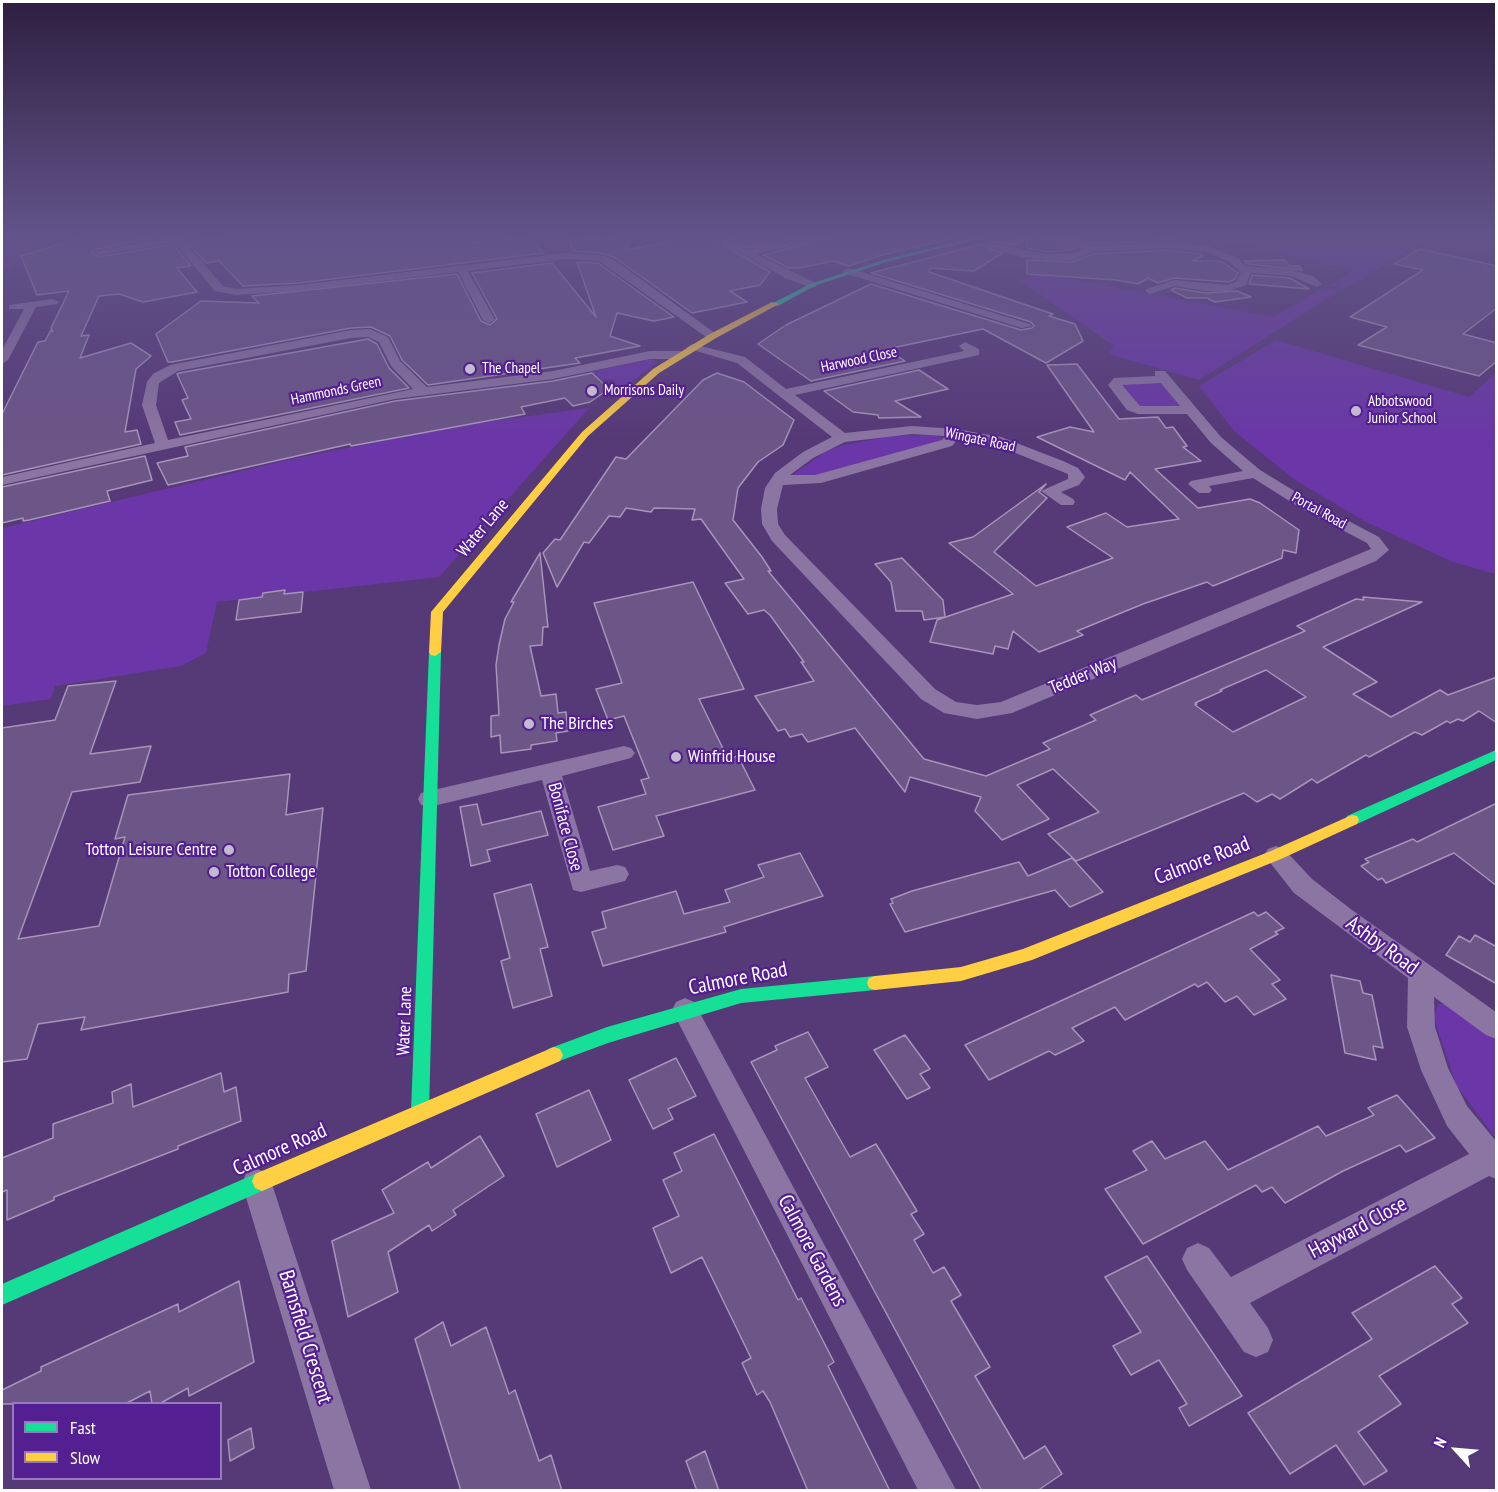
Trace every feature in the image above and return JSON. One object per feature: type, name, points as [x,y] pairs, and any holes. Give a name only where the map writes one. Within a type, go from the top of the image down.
[{"type":"street","points":[[13,307],[26,306]]},
{"type":"street","points":[[2,360],[7,341],[32,306]]},
{"type":"street","points":[[481,306],[489,320]]},
{"type":"street","points":[[671,306],[713,336]]},
{"type":"street","name":"Water Lane","points":[[420,1111],[437,612],[585,434],[626,396],[686,352],[772,306]]},
{"type":"street","points":[[971,306],[1026,327]]},
{"type":"street","points":[[164,446],[149,405],[153,382],[174,368],[351,334],[370,333],[384,340],[395,363],[423,391]]},
{"type":"street","name":"Hammonds Green","points":[[2,482],[423,391],[553,375],[650,355],[686,352],[741,360],[843,438]]},
{"type":"street","name":"Harwood Close","points":[[785,393],[975,352]]},
{"type":"street","name":"Portal Road","points":[[1190,410],[1138,410],[1132,407],[1114,385],[1119,381],[1162,377],[1216,440],[1255,474],[1308,507],[1373,540],[1381,550]]},
{"type":"street","name":"Wingate Road","points":[[777,480],[808,455],[843,438],[912,430],[956,433],[1015,446],[1073,471],[1077,477],[1074,482],[1045,488],[1067,502]]},
{"type":"street","points":[[777,480],[816,480],[947,443],[956,433]]},
{"type":"street","points":[[1196,484],[1255,474]]},
{"type":"street","name":"Tedder Way","points":[[777,480],[770,498],[770,524],[778,538],[819,578],[928,694],[951,708],[977,712],[1005,708],[1370,557],[1381,550]]},
{"type":"street","name":"Boniface Close","points":[[429,799],[624,753]]},
{"type":"street","name":"Calmore Road","points":[[2,1295],[520,1067],[685,1010],[741,996],[961,974],[1026,955],[1276,855],[1497,755]]},
{"type":"street","name":"Boniface Close","points":[[550,771],[581,883],[616,874]]},
{"type":"street","name":"Ashby Road","points":[[1276,855],[1304,886],[1421,974],[1497,1027]]},
{"type":"street","points":[[1421,974],[1421,1028],[1435,1070],[1457,1116],[1494,1162]]},
{"type":"street","name":"Calmore Gardens","points":[[685,1010],[938,1491]]},
{"type":"street","name":"Hayward Close","points":[[1226,1298],[1494,1162]]},
{"type":"street","name":"Barnsfield Crescent","points":[[257,1184],[353,1491]]},
{"type":"street","points":[[1198,1259],[1256,1340]]},
{"type":"shaded area","points":[[1056,306],[1213,306],[1273,317],[1293,306],[1316,306],[1199,380],[1108,354],[1114,346]]},
{"type":"shaded area","name":"Abbotswood Junior School","points":[[1276,340],[1469,397],[1496,373],[1496,574],[1453,562],[1366,522],[1295,480],[1234,431],[1199,386]]},
{"type":"shaded area","points":[[652,359],[658,362],[625,387],[618,386],[612,379],[602,380],[590,372]]},
{"type":"shaded area","points":[[1154,381],[1164,383],[1179,406],[1140,408],[1119,383]]},
{"type":"shaded area","points":[[589,408],[439,577],[217,602],[206,653],[181,666],[55,686],[51,699],[2,706],[2,528],[296,458],[470,424]]},
{"type":"shaded area","points":[[932,435],[941,437],[944,441],[814,477],[797,476],[795,473],[825,452],[840,446],[890,436]]},
{"type":"shaded area","points":[[1446,1003],[1496,1034],[1496,1139],[1456,1085],[1434,1018],[1438,1004]]},
{"type":"building","points":[[62,306],[95,306],[81,336],[89,335],[80,358],[131,343],[151,356],[136,369],[125,432],[137,430],[141,444],[2,475],[2,414],[38,342],[45,341],[51,330],[53,332],[51,328]]},
{"type":"building","points":[[195,306],[473,306],[481,321],[490,325],[497,319],[490,306],[587,306],[596,317],[592,306],[658,306],[674,317],[654,321],[617,313],[610,336],[640,346],[575,358],[580,363],[428,385],[402,360],[390,336],[371,327],[351,328],[172,362],[168,362],[156,334]]},
{"type":"building","points":[[682,306],[729,306],[692,313]]},
{"type":"building","points":[[826,306],[942,306],[1021,330],[1032,328],[1034,326],[1031,322],[978,306],[1028,306],[1053,314],[1049,316],[1075,324],[1083,341],[1046,363],[983,329],[887,349],[905,361],[811,381],[758,344],[786,325]]},
{"type":"building","points":[[1368,306],[1497,306],[1497,308],[1463,334],[1497,343],[1497,361],[1479,376],[1358,345],[1387,327],[1350,317]]},
{"type":"building","points":[[368,339],[377,344],[389,368],[409,388],[180,435],[175,422],[191,419],[182,400],[188,398],[177,374]]},
{"type":"building","points":[[1077,364],[1119,419],[1158,417],[1166,428],[1173,427],[1187,446],[1183,447],[1201,461],[1155,469],[1198,508],[1250,499],[1260,503],[1299,530],[1296,553],[1283,550],[1282,558],[1213,586],[1207,582],[1143,604],[1077,631],[1083,635],[1039,652],[1013,631],[1008,649],[995,646],[993,654],[930,642],[937,620],[1013,594],[949,543],[973,537],[1046,484],[1039,492],[1047,498],[994,552],[1036,586],[1113,558],[1067,527],[1106,513],[1127,527],[1179,519],[1130,472],[1125,480],[1037,437],[1070,427],[1094,432],[1047,365]]},
{"type":"building","points":[[919,370],[948,389],[895,401],[921,417],[879,418],[878,415],[853,412],[824,391]]},
{"type":"building","points":[[592,373],[609,389],[590,402],[573,406],[565,398],[521,407],[525,414],[351,446],[350,444],[168,485],[157,463],[188,456],[185,447],[395,401],[553,381]]},
{"type":"building","points":[[717,373],[744,382],[794,420],[783,445],[758,462],[738,488],[733,520],[771,571],[768,571],[924,759],[986,776],[1050,749],[1043,743],[1096,720],[1090,715],[1136,695],[1142,700],[1305,631],[1297,626],[1356,599],[1364,600],[1363,597],[1422,602],[1323,647],[1377,682],[1353,694],[1391,717],[1440,690],[1448,695],[1497,677],[1497,723],[1479,711],[1463,721],[1458,719],[1450,723],[1447,721],[1422,735],[1415,732],[1369,757],[1366,755],[1317,783],[1312,779],[1280,799],[1272,794],[1257,802],[1244,793],[1076,861],[1048,834],[1099,812],[1053,769],[1017,785],[1049,819],[1002,840],[975,811],[981,797],[910,777],[905,792],[855,728],[808,742],[802,734],[790,737],[785,729],[778,731],[755,696],[814,681],[801,662],[804,662],[770,615],[764,610],[748,614],[725,583],[744,579],[701,519],[692,520],[695,509],[654,508],[651,512],[626,508],[620,517],[609,516],[589,543],[584,542],[557,587],[543,553],[555,539],[560,540],[616,457],[626,459],[703,380]],"holes":[[[1266,670],[1306,697],[1233,732],[1195,705],[1222,691],[1220,690]]]},
{"type":"building","points":[[145,456],[152,480],[107,491],[110,501],[29,520],[23,521],[23,518],[2,523],[2,487]]},
{"type":"building","points":[[540,553],[548,627],[543,627],[542,645],[530,646],[541,696],[556,694],[558,713],[566,712],[568,731],[556,733],[557,741],[531,745],[531,749],[501,753],[500,735],[491,737],[491,716],[499,715],[496,665],[499,645],[505,619],[514,602],[511,602]]},
{"type":"building","points":[[902,558],[943,600],[945,617],[924,620],[922,611],[896,611],[891,582],[875,564]]},
{"type":"building","points":[[693,582],[744,689],[699,699],[728,759],[738,756],[755,790],[656,816],[664,836],[613,850],[598,807],[646,794],[641,780],[649,778],[624,716],[608,720],[596,689],[622,683],[594,603]]},
{"type":"building","points":[[285,590],[284,594],[303,592],[301,612],[236,620],[239,600],[262,597],[263,593]]},
{"type":"building","points":[[116,681],[90,754],[151,746],[140,782],[72,792],[18,939],[99,926],[125,837],[115,839],[128,795],[290,774],[286,815],[323,808],[306,971],[289,974],[288,992],[81,1030],[85,1017],[38,1024],[27,1059],[2,1062],[2,728],[55,720],[68,686]]},
{"type":"building","points":[[1497,803],[1497,886],[1454,853],[1386,883],[1382,878],[1378,880],[1361,866],[1369,862],[1365,859],[1413,839],[1417,842]]},
{"type":"building","points":[[477,804],[482,825],[541,811],[548,835],[487,850],[490,861],[471,866],[460,807]]},
{"type":"building","points":[[800,853],[823,896],[724,927],[726,932],[603,966],[592,932],[606,928],[602,912],[676,891],[684,914],[730,902],[725,890],[764,877],[758,865]]},
{"type":"building","points":[[1072,858],[1103,892],[1070,907],[1055,890],[905,932],[890,904],[893,903],[891,899],[912,891],[1019,862],[1028,876]]},
{"type":"building","points":[[531,884],[548,947],[540,949],[552,996],[513,1008],[501,961],[510,958],[494,894]]},
{"type":"building","points":[[1254,912],[1258,916],[1266,912],[1284,928],[1275,932],[1278,934],[1250,949],[1280,980],[1272,984],[1286,999],[1254,1015],[1237,996],[1225,1002],[1207,982],[1198,987],[1195,984],[1125,1020],[1115,1007],[1072,1028],[1084,1041],[1055,1055],[1049,1051],[989,1080],[965,1045]]},
{"type":"building","points":[[1475,935],[1497,947],[1497,984],[1446,955],[1459,936],[1470,942]]},
{"type":"building","points":[[1331,975],[1360,981],[1363,993],[1372,995],[1383,1048],[1373,1046],[1376,1060],[1345,1053]]},
{"type":"building","points":[[808,1032],[828,1067],[805,1078],[850,1157],[876,1144],[917,1211],[911,1214],[924,1234],[914,1240],[933,1273],[944,1267],[961,1295],[951,1301],[990,1367],[975,1376],[1024,1459],[1045,1446],[1062,1474],[1037,1491],[982,1491],[751,1062],[777,1050],[775,1046]]},
{"type":"building","points":[[905,1035],[930,1069],[920,1074],[930,1088],[907,1099],[874,1050]]},
{"type":"building","points":[[676,1058],[696,1096],[668,1109],[673,1119],[653,1129],[629,1080]]},
{"type":"building","points":[[221,1073],[224,1092],[236,1087],[241,1121],[178,1146],[178,1149],[54,1197],[54,1200],[7,1220],[7,1190],[2,1192],[2,1158],[53,1138],[53,1124],[113,1103],[112,1092],[131,1084],[133,1107]]},
{"type":"building","points":[[589,1090],[611,1140],[557,1167],[536,1114]]},
{"type":"building","points":[[1397,1095],[1435,1138],[1406,1152],[1400,1145],[1343,1171],[1285,1203],[1272,1187],[1262,1192],[1256,1185],[1143,1244],[1105,1189],[1147,1170],[1133,1151],[1152,1141],[1165,1159],[1205,1141],[1228,1170],[1318,1126],[1326,1136],[1374,1115],[1368,1108]]},
{"type":"building","points":[[714,1134],[798,1300],[801,1298],[834,1362],[828,1366],[890,1491],[808,1491],[770,1402],[763,1391],[757,1395],[742,1363],[751,1358],[702,1257],[671,1273],[653,1228],[679,1216],[663,1180],[682,1171],[674,1153]]},
{"type":"building","points":[[480,1136],[504,1176],[453,1210],[456,1215],[432,1231],[429,1225],[388,1252],[398,1292],[348,1317],[332,1241],[394,1213],[382,1190],[428,1162],[431,1168]]},
{"type":"building","points":[[1147,1256],[1242,1396],[1189,1426],[1179,1408],[1187,1404],[1159,1360],[1131,1375],[1113,1346],[1141,1332],[1105,1277]]},
{"type":"building","points":[[1435,1266],[1462,1298],[1452,1304],[1468,1323],[1379,1376],[1401,1404],[1358,1432],[1387,1471],[1364,1485],[1336,1445],[1290,1474],[1248,1413],[1372,1339],[1352,1313]]},
{"type":"building","points":[[239,1281],[254,1362],[189,1396],[188,1388],[163,1402],[152,1402],[150,1391],[129,1402],[12,1402],[12,1404],[2,1404],[2,1390],[41,1371],[41,1367],[178,1304],[179,1312]]},
{"type":"building","points":[[443,1322],[451,1346],[486,1327],[509,1394],[515,1390],[539,1461],[551,1455],[562,1491],[461,1491],[415,1339]]},
{"type":"building","points":[[251,1428],[254,1448],[230,1461],[228,1440]]},
{"type":"building","points":[[705,1451],[719,1491],[697,1491],[686,1461]]},
{"type":"traffic: fast","points":[[420,1111],[435,652]]},
{"type":"traffic: fast","points":[[1352,820],[1496,755]]},
{"type":"traffic: fast","points":[[554,1055],[607,1035],[741,996],[875,983]]},
{"type":"traffic: fast","points":[[2,1295],[262,1181]]},
{"type":"traffic: slow","points":[[435,652],[437,612],[585,434],[656,371],[713,336],[772,306]]},
{"type":"traffic: slow","points":[[875,983],[961,974],[1026,955],[1276,855],[1352,820]]},
{"type":"traffic: slow","points":[[262,1181],[554,1055]]},
{"type":"place","name":"The Chapel","points":[[470,369]]},
{"type":"place","name":"Morrisons Daily","points":[[592,391]]},
{"type":"place","name":"Abbotswood Junior School","points":[[1356,411]]},
{"type":"place","name":"The Birches","points":[[529,724]]},
{"type":"place","name":"Winfrid House","points":[[676,757]]},
{"type":"place","name":"Totton Leisure Centre","points":[[229,850]]},
{"type":"place","name":"Totton College","points":[[214,872]]}]
